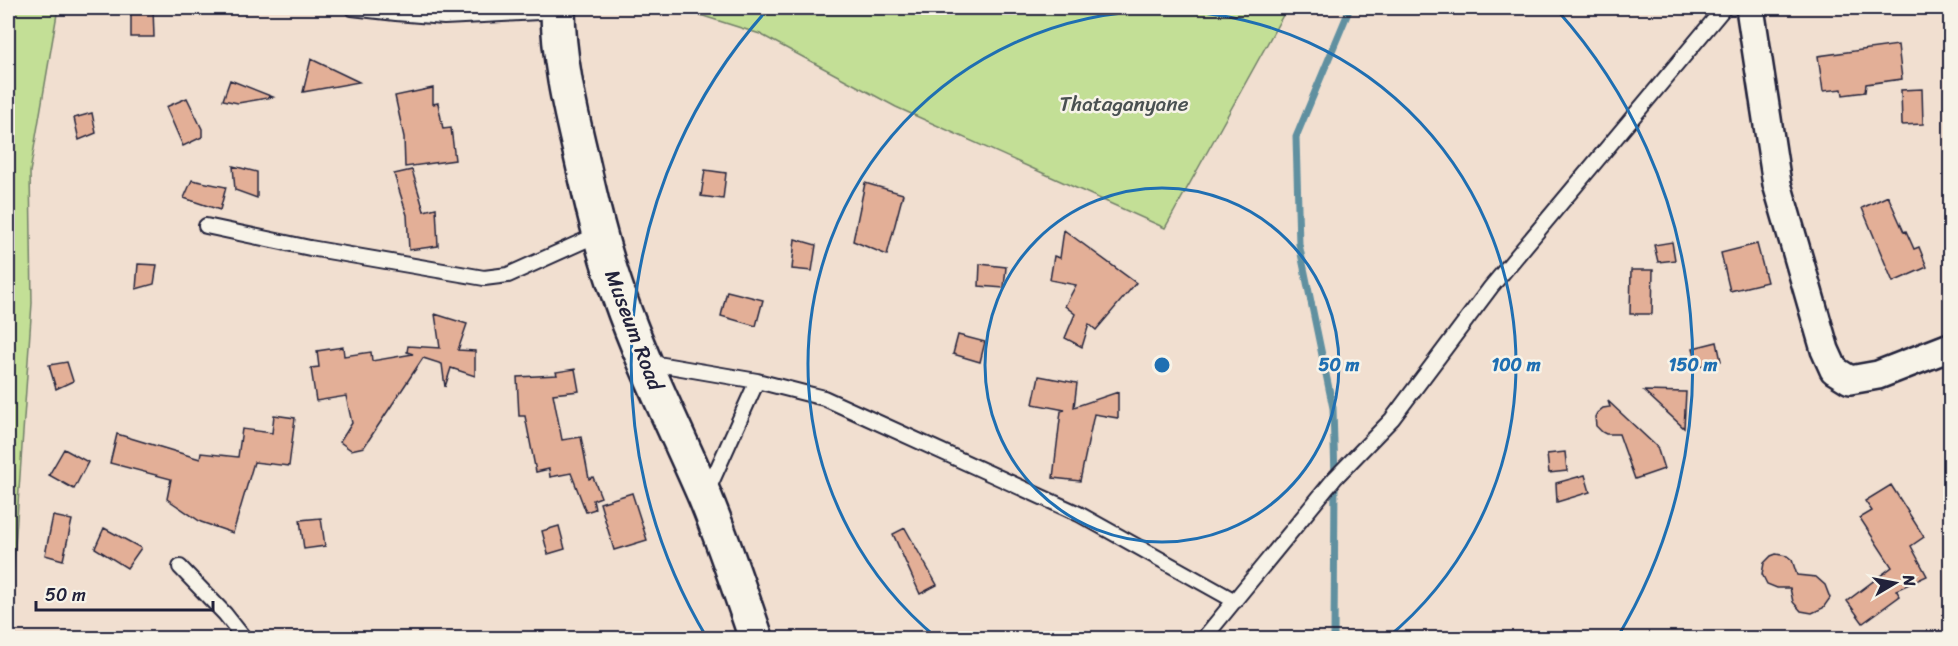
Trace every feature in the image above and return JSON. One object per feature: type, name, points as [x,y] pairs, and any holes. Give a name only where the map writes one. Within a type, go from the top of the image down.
[{"type":"street","points":[[1750,8],[1777,184],[1825,350],[1834,370],[1850,380],[1878,375],[1950,347]]},
{"type":"street","name":"Museum Road","points":[[558,9],[560,44],[573,122],[599,234],[643,361],[705,498],[734,572],[756,639]]},
{"type":"lane","points":[[352,8],[394,10],[444,17],[558,9]]},
{"type":"lane","points":[[1204,639],[1335,478],[1392,419],[1491,287],[1724,8]]},
{"type":"lane","points":[[206,226],[310,248],[484,278],[508,275],[599,234]]},
{"type":"lane","points":[[643,361],[757,381],[824,398],[1079,514],[1234,601]]},
{"type":"lane","points":[[705,498],[757,381]]},
{"type":"lane","points":[[180,567],[225,614],[244,639]]},
{"type":"green space","points":[[8,8],[58,8],[30,172],[32,303],[13,576],[15,638],[8,638]]},
{"type":"green space","name":"Thataganyane","points":[[678,8],[1287,8],[1165,228],[896,107],[760,34]]},
{"type":"building","points":[[131,8],[153,8],[154,37],[131,37]]},
{"type":"building","points":[[1898,45],[1902,79],[1866,84],[1865,92],[1843,95],[1842,89],[1823,91],[1818,56]]},
{"type":"building","points":[[311,59],[359,82],[303,92]]},
{"type":"building","points":[[230,80],[273,97],[238,103],[223,100]]},
{"type":"building","points":[[433,88],[433,104],[438,103],[443,129],[451,128],[455,160],[405,167],[404,137],[395,96]]},
{"type":"building","points":[[1922,89],[1923,124],[1902,125],[1901,90]]},
{"type":"building","points":[[187,98],[202,129],[202,137],[183,146],[166,107]]},
{"type":"building","points":[[92,113],[96,133],[79,140],[74,118]]},
{"type":"building","points":[[233,166],[257,172],[257,198],[235,190]]},
{"type":"building","points":[[412,170],[424,211],[436,208],[438,246],[409,250],[407,215],[394,174]]},
{"type":"building","points":[[705,170],[726,173],[723,199],[701,196]]},
{"type":"building","points":[[192,180],[226,187],[220,210],[184,198]]},
{"type":"building","points":[[865,183],[903,194],[887,255],[853,241]]},
{"type":"building","points":[[1888,196],[1904,232],[1906,231],[1914,249],[1919,247],[1927,267],[1893,282],[1862,208]]},
{"type":"building","points":[[1064,230],[1136,283],[1096,330],[1089,324],[1082,347],[1065,338],[1075,314],[1065,306],[1076,285],[1050,280],[1054,256],[1060,258]]},
{"type":"building","points":[[795,239],[816,245],[812,271],[792,269]]},
{"type":"building","points":[[1672,242],[1675,260],[1658,262],[1654,245]]},
{"type":"building","points":[[1757,244],[1767,282],[1730,291],[1721,253]]},
{"type":"building","points":[[138,264],[157,265],[154,284],[136,289]]},
{"type":"building","points":[[980,264],[1006,267],[1004,288],[979,286]]},
{"type":"building","points":[[1631,270],[1653,270],[1652,314],[1630,314]]},
{"type":"building","points":[[727,291],[763,300],[756,326],[721,316]]},
{"type":"building","points":[[435,314],[467,324],[458,350],[475,351],[475,376],[451,368],[445,387],[442,364],[423,358],[364,447],[351,450],[340,442],[352,423],[346,396],[316,401],[311,368],[319,367],[317,351],[343,347],[344,356],[371,352],[372,361],[413,354],[407,352],[408,346],[440,348]]},
{"type":"building","points":[[958,335],[985,342],[980,362],[953,354]]},
{"type":"building","points":[[1717,342],[1721,361],[1698,366],[1693,348]]},
{"type":"building","points":[[67,362],[73,381],[56,389],[49,365]]},
{"type":"building","points":[[575,369],[579,391],[553,394],[562,440],[581,437],[589,479],[593,477],[601,497],[593,500],[595,509],[586,512],[571,473],[550,477],[549,469],[536,472],[525,416],[519,416],[517,377],[557,375],[556,372]]},
{"type":"building","points":[[1039,376],[1077,383],[1074,407],[1118,392],[1118,418],[1094,414],[1080,481],[1053,478],[1061,411],[1065,410],[1033,404]]},
{"type":"building","points":[[1644,391],[1686,392],[1684,428]]},
{"type":"building","points":[[1608,401],[1657,447],[1664,469],[1635,479],[1619,434],[1606,434],[1596,426],[1595,417],[1603,408],[1610,407]]},
{"type":"building","points":[[274,415],[295,418],[289,466],[254,462],[233,533],[201,522],[167,499],[171,479],[110,463],[117,434],[200,459],[201,453],[238,457],[242,429],[272,433]]},
{"type":"building","points":[[64,449],[88,462],[74,489],[49,475]]},
{"type":"building","points":[[1565,452],[1567,471],[1549,473],[1547,454]]},
{"type":"building","points":[[1585,475],[1590,492],[1557,502],[1556,483]]},
{"type":"building","points":[[1891,485],[1924,537],[1911,546],[1927,576],[1896,590],[1900,596],[1863,623],[1847,601],[1892,567],[1860,518],[1872,511],[1865,501]]},
{"type":"building","points":[[632,493],[647,540],[614,550],[600,503]]},
{"type":"building","points":[[53,516],[72,520],[63,560],[45,555]]},
{"type":"building","points":[[321,518],[325,546],[304,549],[300,520]]},
{"type":"building","points":[[559,526],[565,549],[548,554],[542,531]]},
{"type":"building","points":[[104,528],[141,548],[127,568],[95,548]]},
{"type":"building","points":[[905,528],[937,585],[920,594],[893,534]]},
{"type":"building","points":[[1776,554],[1787,556],[1792,560],[1797,575],[1816,577],[1825,585],[1830,598],[1823,608],[1812,613],[1801,611],[1793,602],[1790,588],[1777,588],[1767,584],[1762,574],[1764,563]]},
{"type":"waterway","points":[[1334,638],[1333,408],[1299,244],[1296,137],[1350,8]]}]
